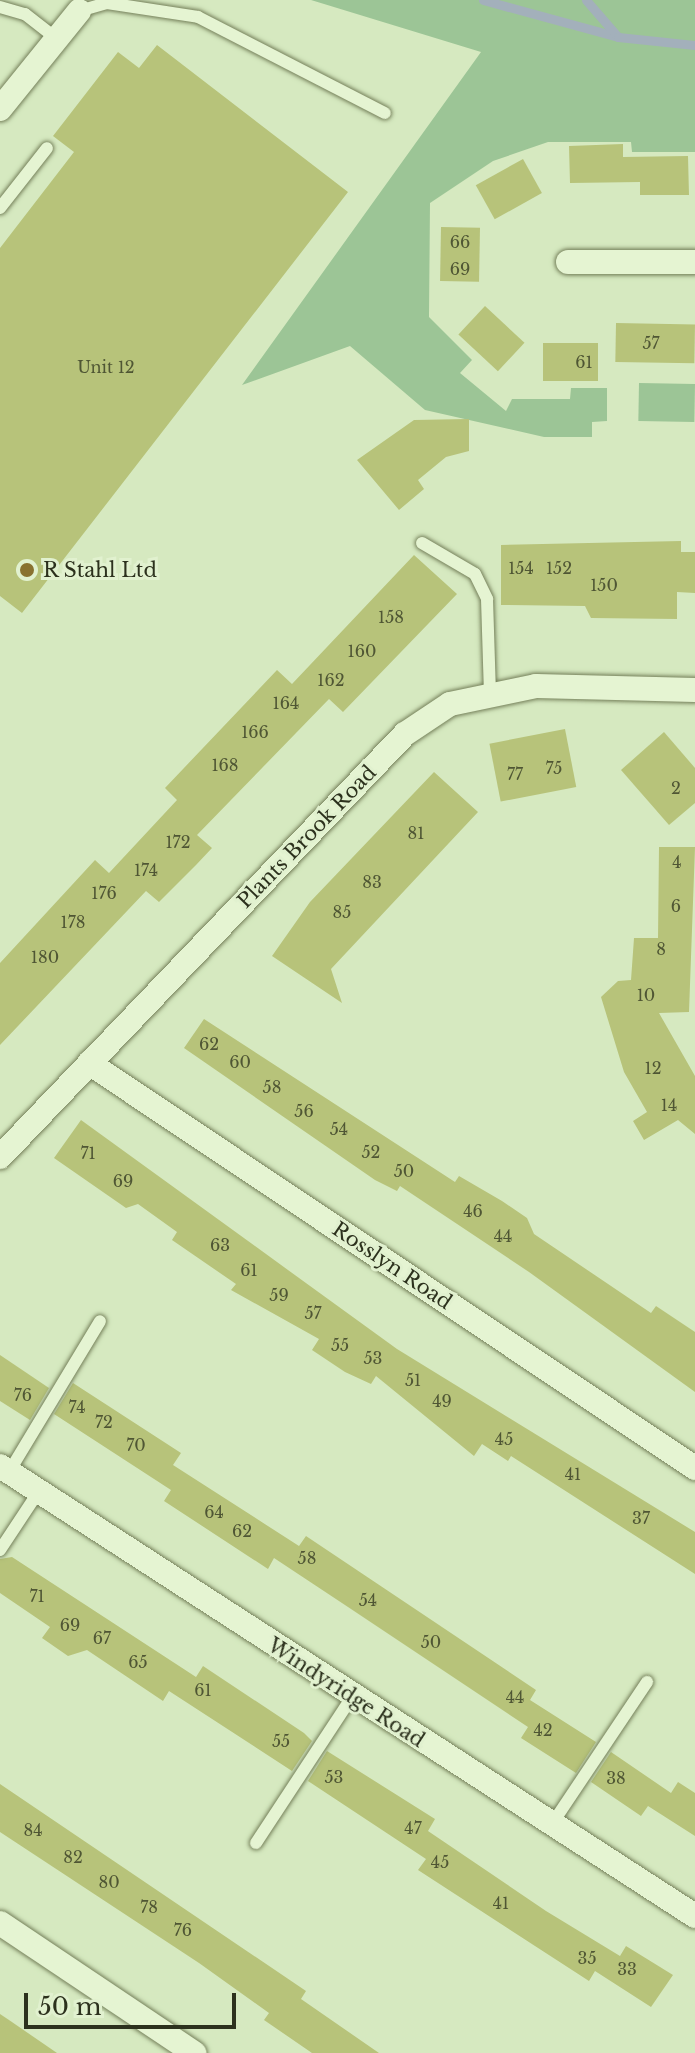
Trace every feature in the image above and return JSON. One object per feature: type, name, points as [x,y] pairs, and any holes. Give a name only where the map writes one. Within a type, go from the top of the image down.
[{"type":"street","points":[[0,109],[79,11]]},
{"type":"street","points":[[568,262],[695,262]]},
{"type":"street","name":"Plants Brook Road","points":[[0,1157],[405,734],[450,704],[490,692],[695,690]]},
{"type":"street","name":"Rosslyn Road","points":[[89,1063],[695,1468]]},
{"type":"street","name":"Windyridge Road","points":[[4,1469],[550,1827],[695,1916]]},
{"type":"street","points":[[0,1923],[194,2053]]},
{"type":"lane","points":[[79,11],[107,3],[198,17],[385,113]]},
{"type":"lane","points":[[0,7],[25,14],[56,38]]},
{"type":"lane","points":[[0,208],[47,148]]},
{"type":"lane","points":[[422,543],[475,574],[487,599],[490,692]]},
{"type":"lane","points":[[4,1469],[100,1321]]},
{"type":"lane","points":[[0,1550],[39,1491]]},
{"type":"lane","points":[[550,1827],[647,1682]]},
{"type":"lane","points":[[256,1843],[352,1697]]},
{"type":"green space","points":[[311,0],[695,0],[695,152],[632,152],[631,142],[548,142],[493,161],[430,203],[429,317],[472,360],[460,373],[506,411],[512,399],[570,399],[571,388],[607,388],[607,421],[592,422],[592,437],[544,437],[425,410],[350,346],[242,385],[481,52]]},
{"type":"green space","points":[[639,383],[695,384],[694,422],[638,421]]},
{"type":"building","points":[[157,45],[348,192],[22,613],[0,596],[0,248],[74,152],[53,136],[118,52],[139,68]]},
{"type":"building","points":[[623,144],[623,157],[688,156],[689,195],[640,195],[640,182],[570,183],[569,146]]},
{"type":"building","points":[[523,159],[542,193],[495,219],[476,185]]},
{"type":"building","points":[[441,227],[480,228],[479,282],[440,281]]},
{"type":"building","points":[[485,306],[524,343],[498,371],[458,335]]},
{"type":"building","points":[[616,323],[695,324],[694,363],[615,362]]},
{"type":"building","points":[[543,343],[598,343],[598,381],[543,381]]},
{"type":"building","points":[[469,419],[469,451],[446,457],[418,480],[424,489],[399,510],[357,460],[414,420]]},
{"type":"building","points":[[681,541],[681,552],[695,552],[695,593],[677,592],[677,619],[591,618],[585,606],[501,605],[501,545]]},
{"type":"building","points":[[414,555],[457,594],[343,712],[329,699],[197,835],[212,848],[196,865],[159,902],[146,891],[0,1045],[0,963],[95,860],[109,873],[177,800],[165,788],[277,670],[292,684]]},
{"type":"building","points":[[565,729],[576,787],[501,802],[489,744]]},
{"type":"building","points":[[664,732],[695,768],[695,803],[669,825],[621,770]]},
{"type":"building","points":[[434,772],[478,812],[331,969],[342,1003],[272,956],[310,902]]},
{"type":"building","points":[[659,847],[695,847],[689,1012],[659,1013],[695,1076],[695,1134],[678,1120],[644,1140],[633,1121],[647,1112],[624,1072],[601,997],[618,981],[631,980],[634,938],[658,938]]},
{"type":"building","points":[[204,1019],[455,1182],[459,1176],[502,1201],[527,1218],[534,1234],[651,1313],[656,1306],[695,1332],[695,1392],[529,1272],[400,1186],[397,1191],[375,1180],[184,1048]]},
{"type":"building","points":[[81,1120],[397,1349],[695,1532],[695,1574],[511,1456],[508,1461],[482,1444],[474,1456],[376,1376],[371,1384],[345,1372],[312,1350],[319,1339],[231,1290],[236,1284],[172,1240],[177,1232],[138,1204],[126,1208],[54,1158]]},
{"type":"building","points":[[0,1355],[49,1388],[30,1420],[0,1401]]},
{"type":"building","points":[[73,1383],[181,1453],[173,1465],[299,1546],[306,1536],[536,1690],[530,1700],[596,1742],[576,1773],[521,1738],[528,1727],[274,1558],[268,1569],[164,1501],[171,1490],[54,1414]]},
{"type":"building","points":[[12,1557],[196,1677],[203,1666],[304,1733],[312,1741],[292,1771],[169,1691],[163,1701],[87,1650],[68,1656],[42,1638],[50,1627],[0,1593],[0,1559]]},
{"type":"building","points":[[327,1751],[435,1819],[428,1831],[546,1911],[620,1956],[626,1946],[673,1975],[651,2007],[595,1971],[589,1981],[418,1870],[426,1859],[308,1781]]},
{"type":"building","points":[[611,1752],[671,1793],[678,1782],[695,1793],[695,1836],[648,1806],[641,1816],[591,1782]]},
{"type":"building","points":[[0,1784],[306,1991],[301,1999],[379,2053],[312,2053],[264,2020],[269,2013],[199,1963],[0,1832]]},
{"type":"building","points":[[0,2014],[9,2020],[57,2053],[0,2053]]},
{"type":"waterway","points":[[483,0],[618,37]]},
{"type":"waterway","points":[[586,0],[618,37],[695,45]]},
{"type":"place","name":"R Stahl Ltd","points":[[27,570]]}]
